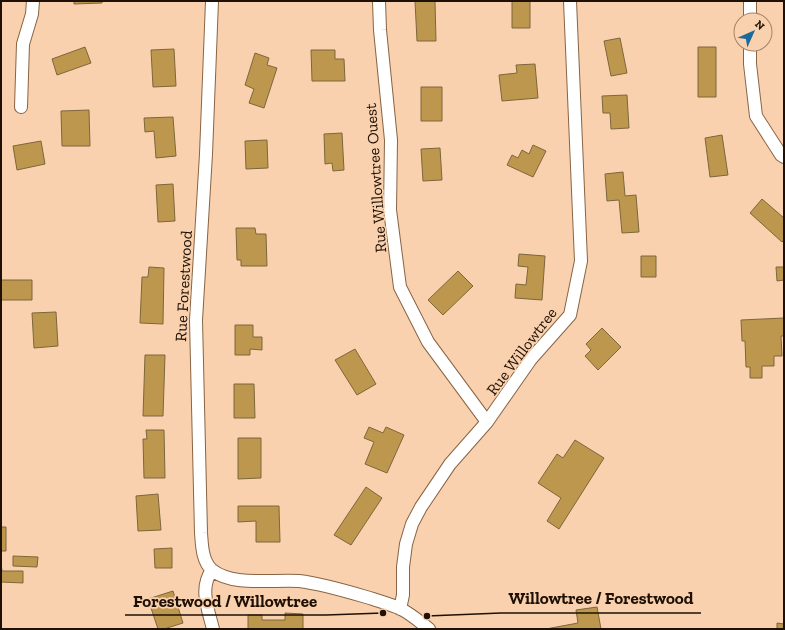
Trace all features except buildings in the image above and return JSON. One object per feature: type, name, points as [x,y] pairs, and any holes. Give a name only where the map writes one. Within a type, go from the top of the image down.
[{"type":"street","points":[[21,108],[23,44],[32,14],[33,1]]},
{"type":"street","name":"Rue Forestwood","points":[[212,1],[206,154],[196,320],[201,533],[206,561],[212,570]]},
{"type":"street","name":"Rue Willowtree Ouest","points":[[379,1],[380,30],[391,140],[390,210],[400,287],[428,342],[487,422]]},
{"type":"street","name":"Rue Willowtree","points":[[400,609],[403,595],[403,567],[405,550],[412,524],[426,499],[450,464],[487,422],[531,359],[570,315],[581,261],[570,1]]},
{"type":"street","points":[[750,1],[750,12]]},
{"type":"street","points":[[750,52],[756,116],[781,155],[784,157]]},
{"type":"street","points":[[213,629],[205,589],[207,578],[212,570],[222,575],[238,579],[299,581],[354,593],[400,609],[429,629]]},
{"type":"place","name":"Forestwood / Willowtree","points":[[383,613]]},
{"type":"place","name":"Willowtree / Forestwood","points":[[427,616]]}]
